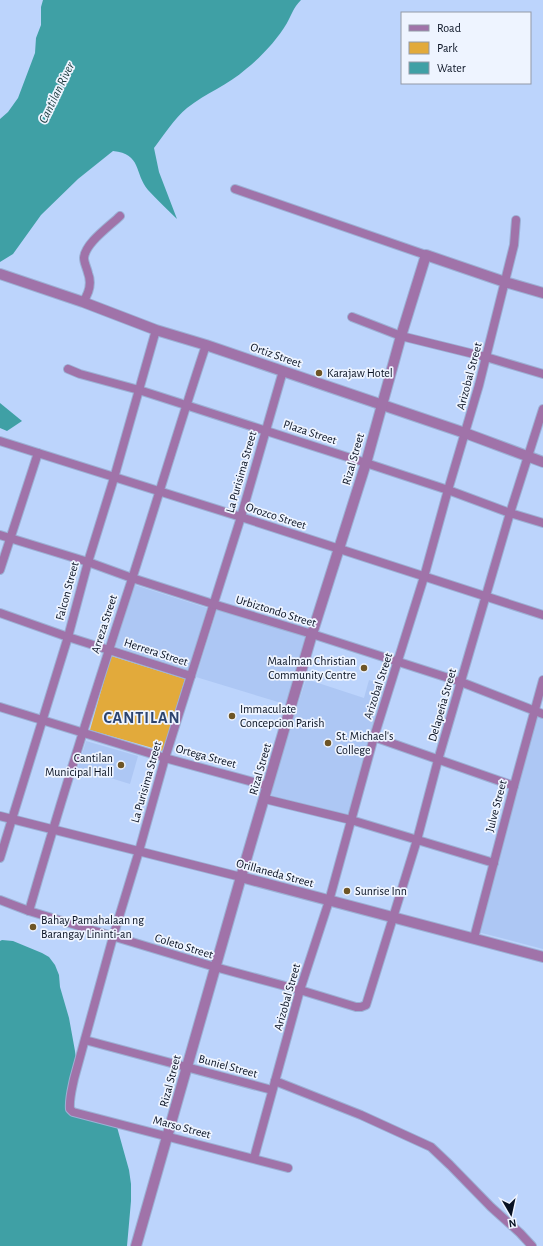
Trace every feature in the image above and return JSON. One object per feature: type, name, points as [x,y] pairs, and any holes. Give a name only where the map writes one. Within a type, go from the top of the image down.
[{"type":"street","points":[[235,190],[505,282],[543,293]]},
{"type":"street","points":[[83,302],[90,289],[89,275],[84,259],[86,251],[90,244],[120,216]]},
{"type":"street","name":"Arizobal Street","points":[[254,1158],[300,990],[329,901],[374,737],[424,577],[465,433],[514,245],[516,220]]},
{"type":"street","name":"Rizal Street","points":[[136,1246],[312,634],[340,550],[401,336],[426,255]]},
{"type":"street","name":"Ortiz Street","points":[[0,274],[83,302],[156,330],[206,345],[465,433],[543,462]]},
{"type":"street","points":[[352,317],[401,336],[486,357],[543,374]]},
{"type":"street","name":"Falcon Street","points":[[0,858],[68,637],[88,562],[114,478],[156,330]]},
{"type":"street","name":"Arreza Street","points":[[29,911],[52,830],[108,649],[206,345]]},
{"type":"street","name":"Plaza Street","points":[[68,369],[85,376],[139,390],[366,463],[543,523]]},
{"type":"street","name":"La Purisima Street","points":[[70,1109],[71,1093],[113,937],[165,758],[241,517],[282,371]]},
{"type":"street","name":"Delapeña Street","points":[[364,1006],[368,1000],[394,917],[510,513],[543,409]]},
{"type":"street","name":"Orozco Street","points":[[0,441],[241,517],[486,596],[543,616]]},
{"type":"street","points":[[0,570],[38,453]]},
{"type":"street","name":"Urbiztondo Street","points":[[0,535],[461,682],[543,714]]},
{"type":"street","name":"Herrera Street","points":[[0,613],[68,637],[191,676]]},
{"type":"street","name":"Julve Street","points":[[474,938],[543,680]]},
{"type":"street","name":"Ortega Street","points":[[0,707],[165,758],[268,786]]},
{"type":"street","points":[[374,737],[514,786]]},
{"type":"street","points":[[265,799],[351,820],[494,863]]},
{"type":"street","name":"Orillaneda Street","points":[[0,816],[241,877],[543,957]]},
{"type":"street","name":"Coleto Street","points":[[0,900],[29,911],[215,967],[356,1007],[364,1006]]},
{"type":"street","name":"Buniel Street","points":[[85,1040],[272,1090]]},
{"type":"street","points":[[275,1081],[362,1115],[430,1147],[520,1232],[532,1246]]},
{"type":"street","name":"Marso Street","points":[[70,1109],[73,1112],[288,1168]]},
{"type":"shaded area","points":[[135,585],[207,608],[189,670],[114,646]]},
{"type":"shaded area","points":[[217,610],[308,637],[288,705],[196,677]]},
{"type":"shaded area","name":"St. Michael's College","points":[[306,679],[364,698],[369,680],[386,686],[348,817],[272,798],[271,788]]},
{"type":"shaded area","points":[[536,714],[543,717],[543,949],[478,932]]},
{"type":"shaded area","points":[[86,741],[138,756],[130,784],[78,768]]},
{"type":"green space","points":[[111,656],[185,679],[163,751],[90,730]]},
{"type":"water","name":"Cantilan River","points":[[43,0],[301,0],[294,8],[287,23],[274,42],[263,54],[239,75],[182,112],[154,148],[159,172],[177,219],[148,190],[133,160],[129,156],[113,151],[78,179],[41,215],[13,254],[0,262],[0,119],[8,112],[18,98],[35,53],[36,38],[41,25],[41,7]]},
{"type":"water","points":[[0,403],[22,421],[7,431],[0,428]]},
{"type":"water","points":[[0,941],[13,941],[42,953],[49,957],[55,965],[59,975],[60,987],[69,1018],[76,1059],[67,1097],[66,1109],[68,1113],[117,1127],[129,1170],[131,1184],[127,1246],[0,1246]]},
{"type":"place","name":"Karajaw Hotel","points":[[319,373]]},
{"type":"place","name":"Maalman Christian Community Centre","points":[[364,668]]},
{"type":"place","name":"Immaculate Concepcion Parish","points":[[232,716]]},
{"type":"place","name":"St. Michael's College","points":[[328,743]]},
{"type":"place","name":"Cantilan Municipal Hall","points":[[121,765]]},
{"type":"place","name":"Sunrise Inn","points":[[347,891]]},
{"type":"place","name":"Bahay Pamahalaan ng Barangay Lininti-an","points":[[33,927]]},
{"type":"district","name":"CANTILAN","points":[[142,718]]}]
